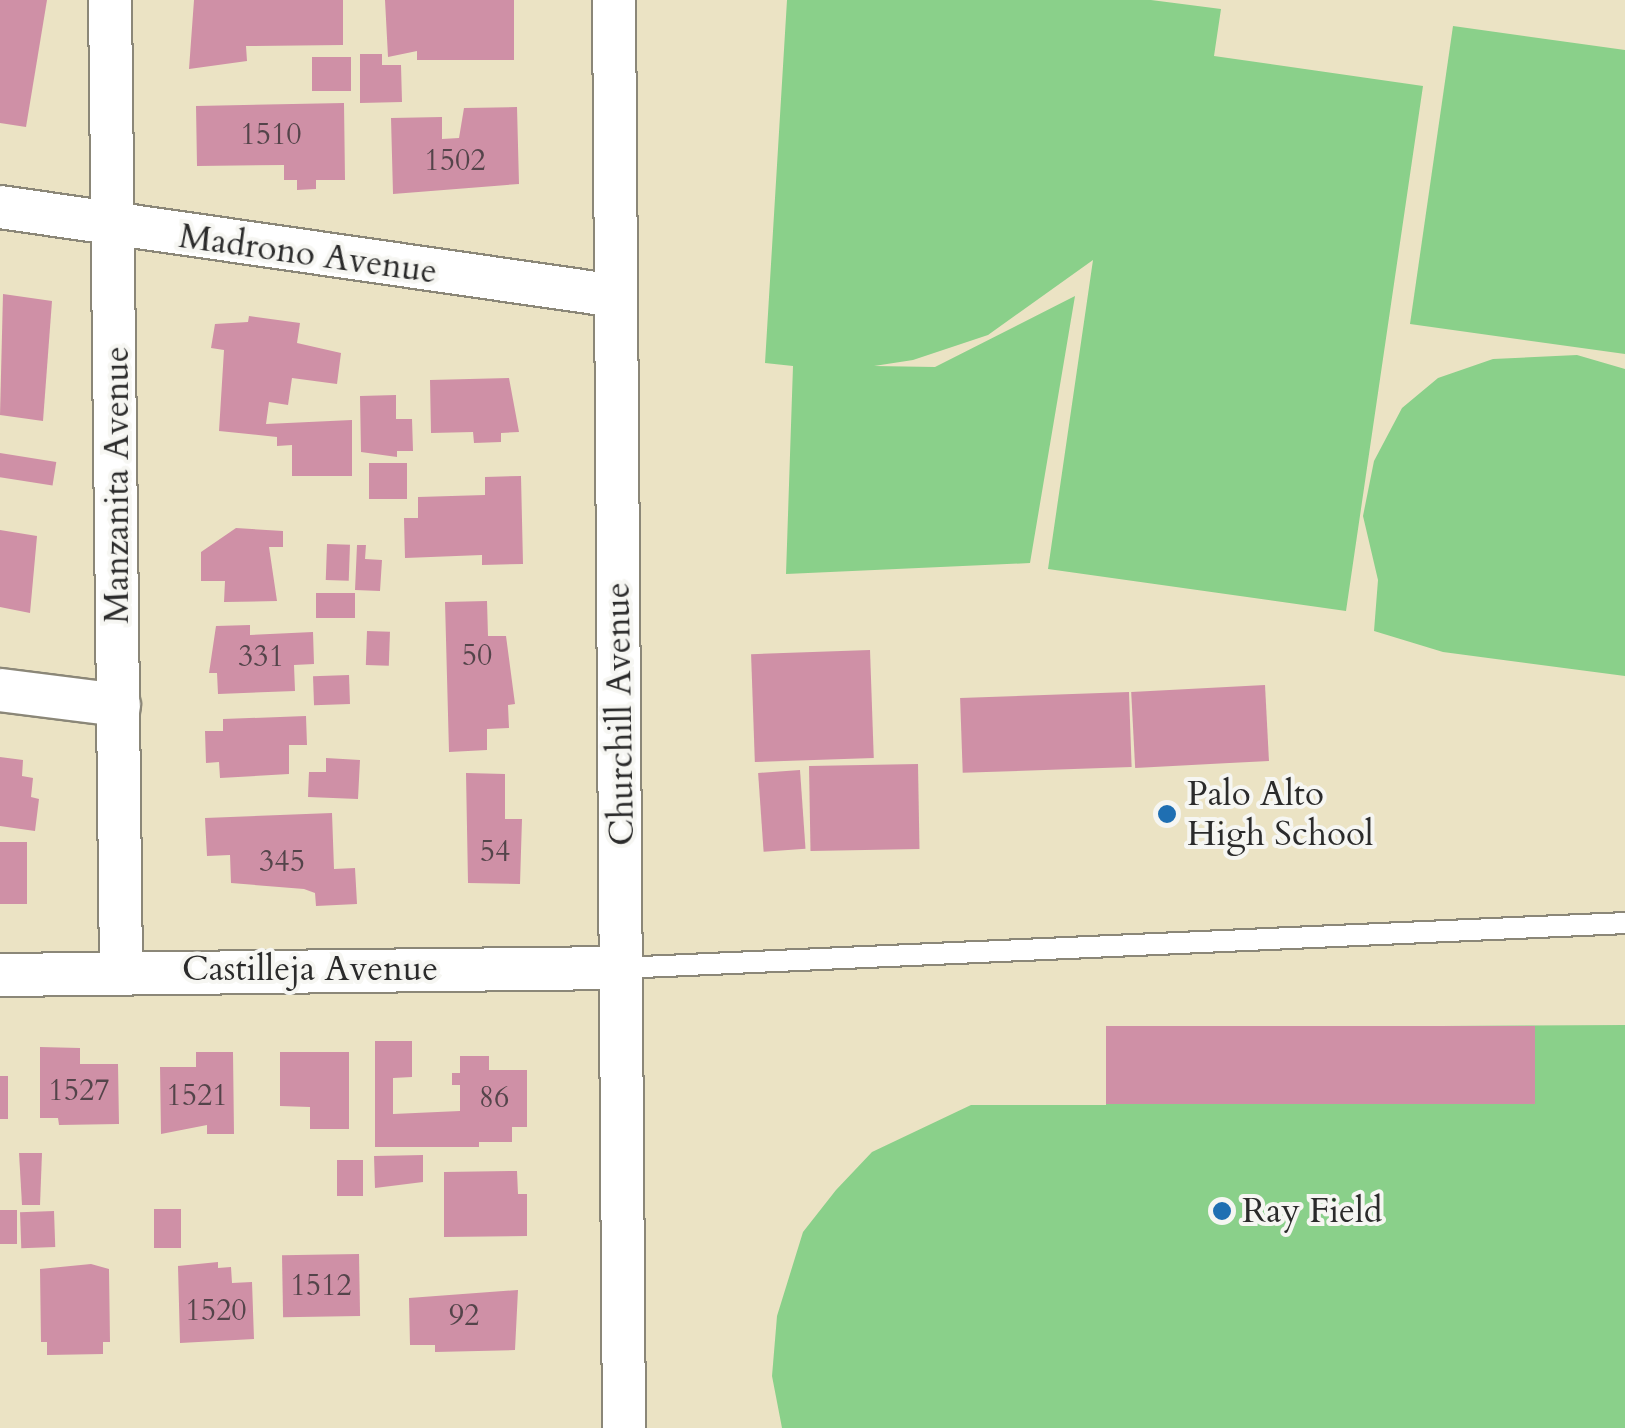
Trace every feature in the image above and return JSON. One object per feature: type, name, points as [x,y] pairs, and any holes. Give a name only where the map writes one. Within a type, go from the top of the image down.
[{"type":"street","name":"Manzanita Avenue","points":[[110,0],[121,970]]},
{"type":"street","name":"Churchill Avenue","points":[[614,0],[624,1428]]},
{"type":"street","name":"Madrono Avenue","points":[[0,208],[616,296]]},
{"type":"street","points":[[0,690],[119,704]]},
{"type":"street","name":"Castilleja Avenue","points":[[0,975],[121,970],[620,968]]},
{"type":"lane","points":[[620,968],[1625,923]]},
{"type":"green space","points":[[787,0],[1151,0],[1221,9],[1214,56],[1423,86],[1346,611],[1048,569],[1093,260],[988,335],[913,360],[874,366],[935,367],[1075,296],[1030,563],[786,574],[793,366],[765,363]]},
{"type":"green space","points":[[1453,26],[1625,50],[1625,354],[1410,324]]},
{"type":"green space","points":[[1577,355],[1625,369],[1625,676],[1443,652],[1374,631],[1378,580],[1363,516],[1374,461],[1402,408],[1438,378],[1493,359]]},
{"type":"green space","name":"Ray Field","points":[[1625,1025],[1625,1428],[782,1428],[772,1376],[777,1316],[803,1232],[836,1190],[872,1152],[971,1105],[1106,1105],[1106,1028]]},
{"type":"building","points":[[0,0],[47,0],[26,127],[0,123]]},
{"type":"building","points":[[194,0],[343,0],[343,45],[246,46],[247,61],[189,69]]},
{"type":"building","points":[[385,0],[514,0],[514,60],[417,60],[417,51],[388,57]]},
{"type":"building","points":[[360,54],[382,54],[382,65],[401,65],[402,102],[360,103]]},
{"type":"building","points":[[312,57],[351,57],[351,91],[312,91]]},
{"type":"building","points":[[344,103],[345,180],[316,180],[316,189],[297,190],[297,180],[284,180],[284,165],[197,166],[196,106]]},
{"type":"building","points":[[517,107],[519,184],[393,194],[391,118],[442,117],[442,139],[459,138],[464,108]]},
{"type":"building","points":[[3,294],[52,301],[43,421],[0,415]]},
{"type":"building","points":[[249,316],[300,323],[297,343],[341,353],[337,384],[292,378],[288,405],[269,402],[266,424],[352,420],[352,476],[292,476],[292,445],[277,446],[277,437],[219,431],[224,350],[211,348],[215,324],[248,322]]},
{"type":"building","points":[[509,378],[519,432],[501,433],[501,442],[474,443],[473,432],[431,433],[430,380]]},
{"type":"building","points":[[396,395],[396,419],[412,419],[413,451],[397,451],[397,457],[361,452],[360,396]]},
{"type":"building","points":[[0,453],[56,462],[53,486],[0,477]]},
{"type":"building","points":[[369,463],[407,463],[407,499],[369,499]]},
{"type":"building","points":[[521,476],[523,564],[482,565],[482,555],[405,558],[404,518],[418,518],[418,497],[485,495],[485,477]]},
{"type":"building","points":[[236,528],[283,531],[283,547],[269,547],[277,601],[224,602],[225,581],[201,581],[201,552]]},
{"type":"building","points":[[0,530],[37,536],[30,613],[0,607]]},
{"type":"building","points":[[327,544],[350,545],[349,581],[326,580]]},
{"type":"building","points":[[357,545],[366,545],[365,559],[382,560],[380,591],[355,590]]},
{"type":"building","points":[[316,593],[355,593],[355,618],[316,618]]},
{"type":"building","points":[[487,601],[488,636],[506,636],[515,704],[508,705],[509,728],[487,729],[487,750],[449,752],[445,602]]},
{"type":"building","points":[[250,625],[250,635],[313,632],[314,664],[294,665],[295,691],[218,694],[217,673],[209,673],[216,626]]},
{"type":"building","points":[[367,631],[390,632],[389,666],[366,665]]},
{"type":"building","points":[[870,650],[874,758],[755,762],[751,654]]},
{"type":"building","points":[[349,675],[350,704],[314,705],[313,676]]},
{"type":"building","points":[[1265,685],[1269,761],[1135,768],[1131,692]]},
{"type":"building","points":[[1129,692],[1132,767],[963,773],[960,698]]},
{"type":"building","points":[[306,716],[307,745],[289,745],[289,774],[220,778],[219,762],[206,763],[205,731],[223,731],[223,719]]},
{"type":"building","points":[[0,757],[23,760],[22,776],[33,778],[31,797],[39,799],[35,831],[0,826]]},
{"type":"building","points":[[326,758],[360,760],[358,799],[308,797],[309,772],[326,772]]},
{"type":"building","points":[[918,764],[919,849],[811,851],[809,766]]},
{"type":"building","points":[[800,770],[806,849],[764,852],[758,773]]},
{"type":"building","points":[[466,773],[505,774],[505,819],[522,819],[520,884],[468,883]]},
{"type":"building","points":[[332,813],[334,869],[355,868],[357,904],[316,906],[315,893],[304,889],[231,883],[230,855],[207,856],[205,818]]},
{"type":"building","points":[[0,842],[27,842],[27,904],[0,904]]},
{"type":"building","points":[[1106,1026],[1535,1026],[1535,1104],[1106,1104]]},
{"type":"building","points":[[375,1041],[412,1041],[412,1077],[393,1078],[393,1114],[460,1111],[460,1085],[452,1085],[452,1073],[460,1073],[460,1056],[489,1056],[489,1070],[527,1070],[527,1127],[512,1127],[512,1142],[479,1142],[479,1147],[375,1147]]},
{"type":"building","points":[[40,1047],[80,1048],[80,1064],[118,1064],[119,1124],[59,1125],[58,1118],[40,1118]]},
{"type":"building","points":[[196,1052],[233,1052],[234,1134],[207,1134],[207,1125],[161,1134],[160,1067],[196,1067]]},
{"type":"building","points":[[280,1052],[349,1052],[349,1129],[310,1129],[310,1107],[280,1106]]},
{"type":"building","points":[[0,1076],[8,1076],[8,1119],[0,1119]]},
{"type":"building","points":[[19,1153],[42,1153],[40,1205],[22,1205]]},
{"type":"building","points":[[423,1155],[423,1182],[375,1188],[374,1156]]},
{"type":"building","points":[[337,1160],[363,1160],[363,1196],[337,1196]]},
{"type":"building","points":[[517,1171],[518,1194],[527,1194],[527,1236],[444,1237],[444,1172]]},
{"type":"building","points":[[154,1209],[181,1209],[181,1248],[154,1248]]},
{"type":"building","points":[[0,1210],[17,1210],[17,1244],[0,1244]]},
{"type":"building","points":[[54,1211],[55,1247],[21,1248],[20,1212]]},
{"type":"building","points":[[359,1254],[360,1316],[283,1317],[282,1255]]},
{"type":"building","points":[[218,1262],[218,1268],[231,1267],[232,1283],[252,1282],[254,1339],[180,1343],[178,1266]]},
{"type":"building","points":[[91,1264],[109,1269],[110,1342],[103,1342],[103,1354],[47,1355],[47,1342],[41,1342],[40,1269]]},
{"type":"building","points":[[518,1290],[515,1350],[435,1352],[435,1345],[410,1345],[409,1298]]},
{"type":"place","name":"Palo Alto High School","points":[[1167,814]]},
{"type":"place","name":"Ray Field","points":[[1222,1211]]}]
